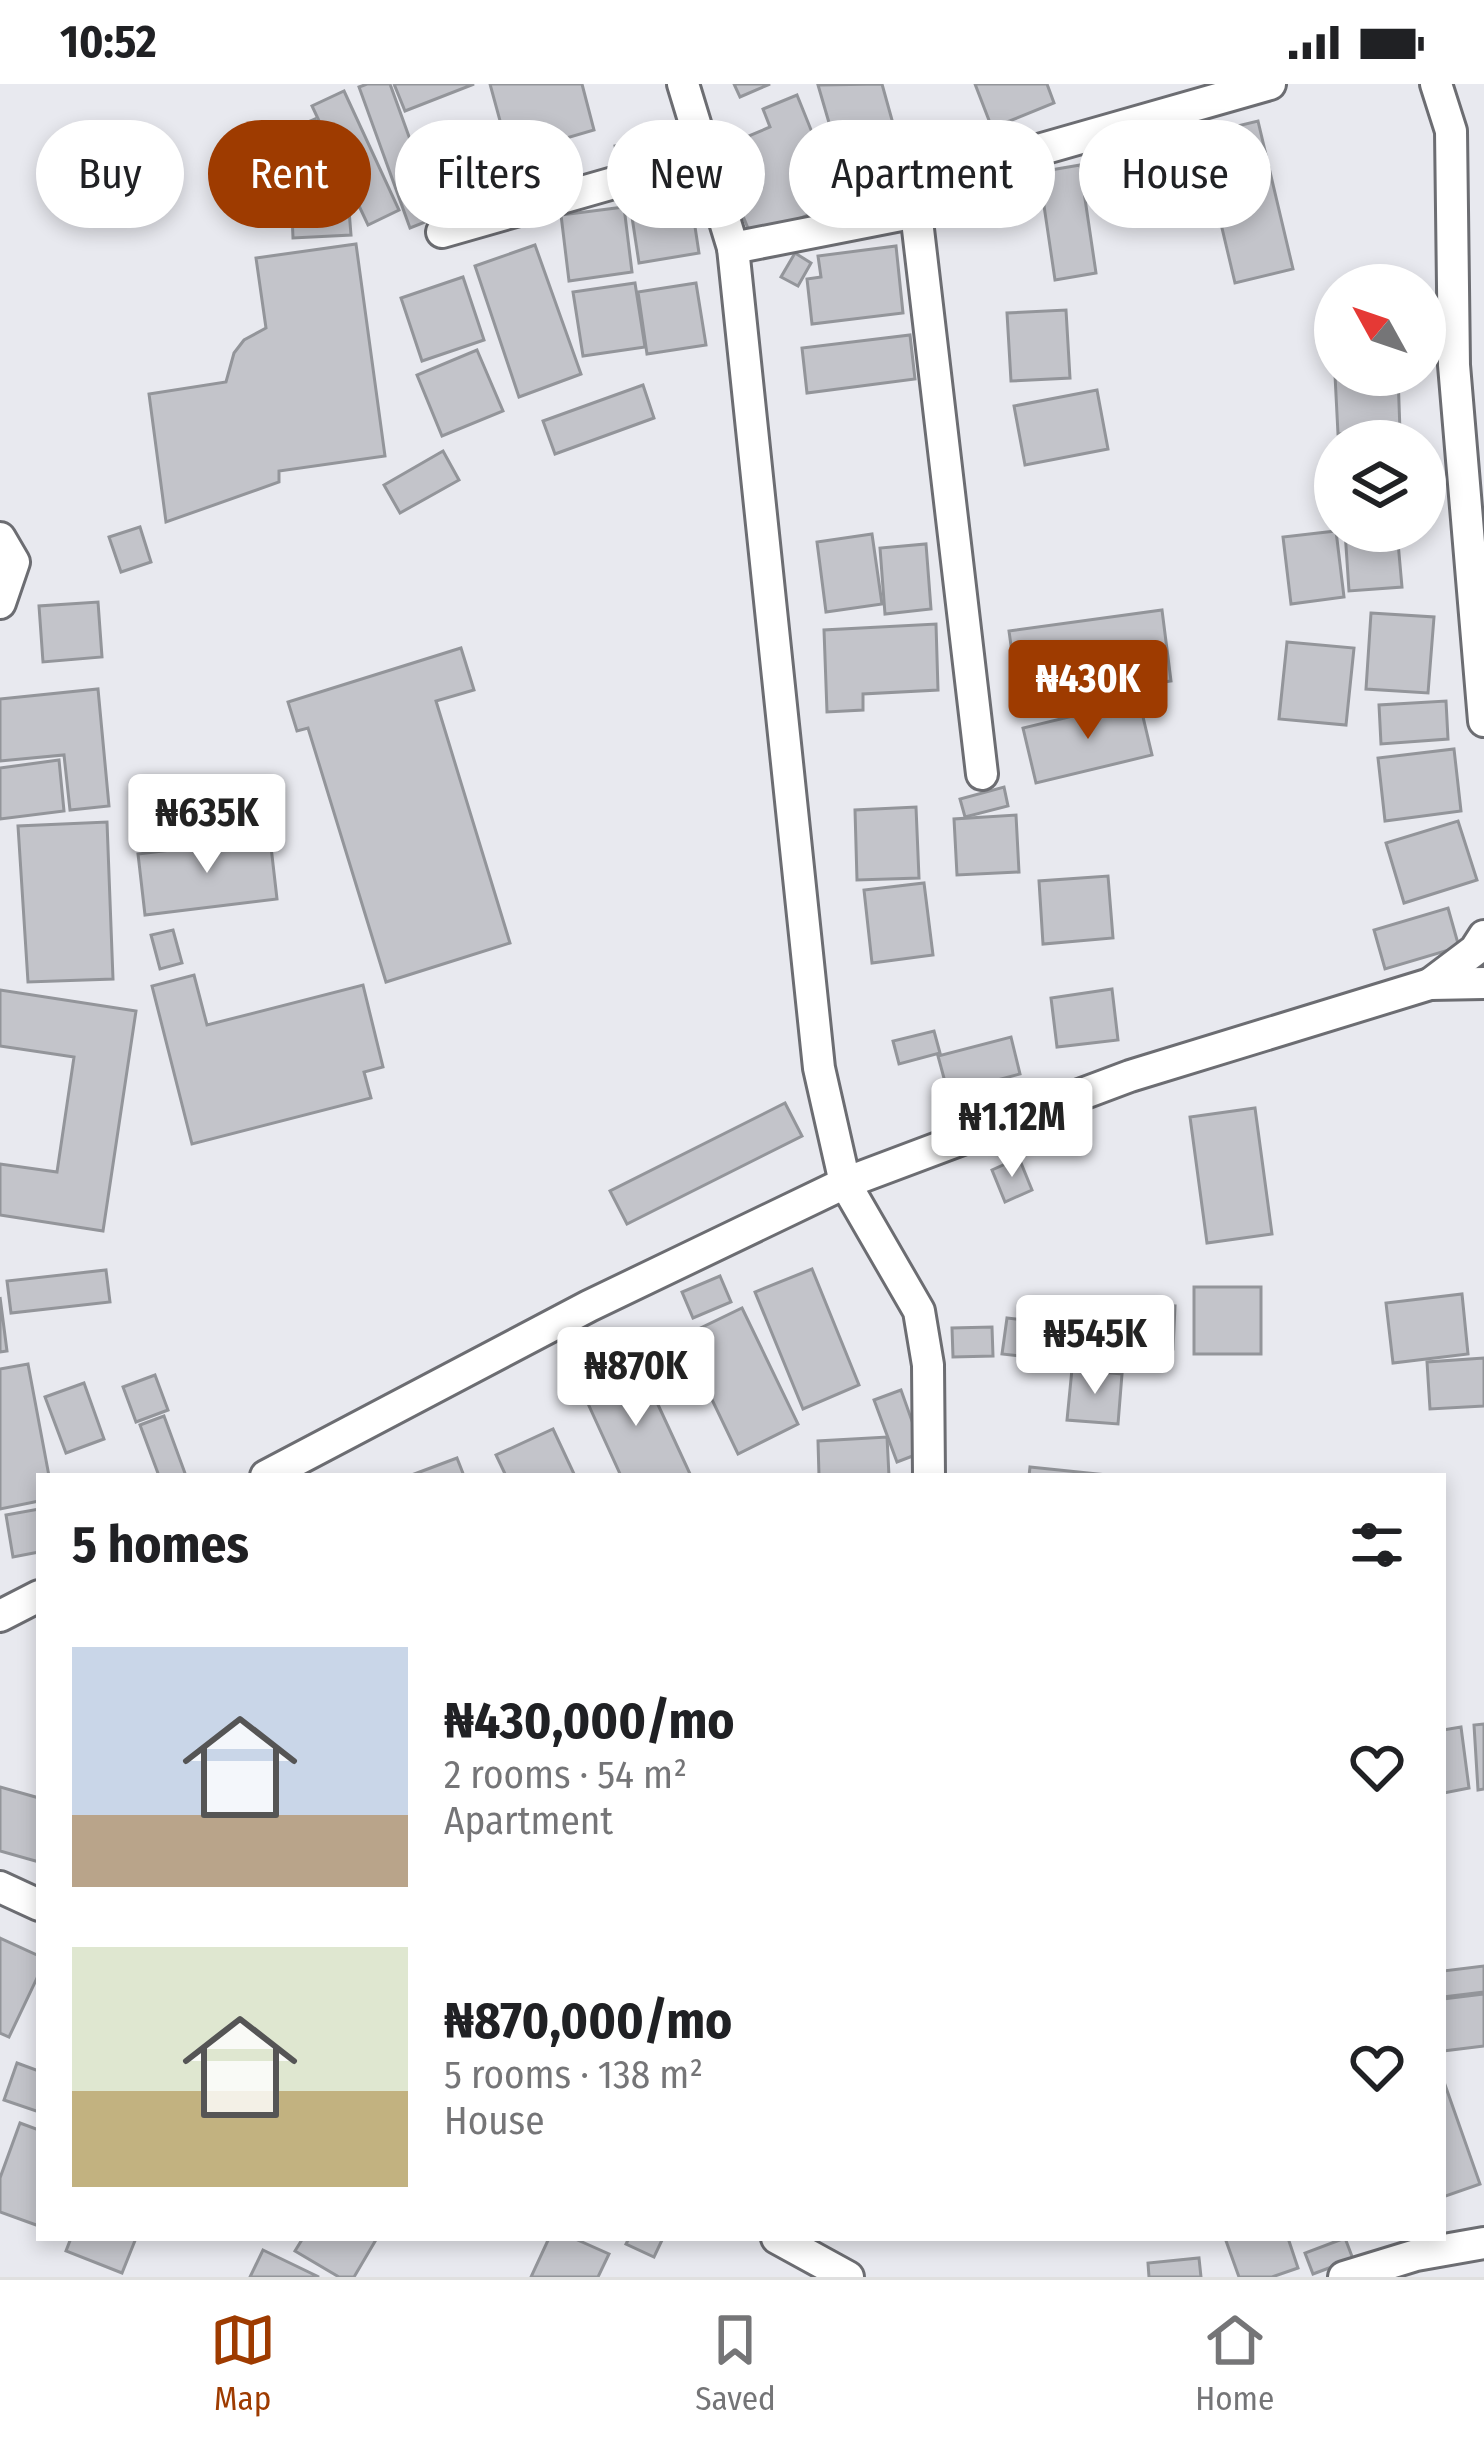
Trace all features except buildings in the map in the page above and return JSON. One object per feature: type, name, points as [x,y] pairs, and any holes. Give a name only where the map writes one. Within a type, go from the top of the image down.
[{"type":"street","points":[[683,84],[695,120]]},
{"type":"street","points":[[1055,145],[1270,84]]},
{"type":"street","points":[[1436,84],[1450,131],[1454,365],[1484,721]]},
{"type":"street","points":[[442,232],[607,185]]},
{"type":"street","points":[[728,228],[734,248],[819,1068],[844,1183],[919,1311],[928,1365],[929,1473]]},
{"type":"street","points":[[734,248],[835,228]]},
{"type":"street","points":[[918,228],[982,774]]},
{"type":"street","points":[[0,538],[14,562],[0,603]]},
{"type":"street","points":[[1430,984],[1475,950],[1484,936]]},
{"type":"street","points":[[272,1473],[589,1306],[844,1183],[1130,1076],[1430,984],[1484,982]]},
{"type":"street","points":[[0,1616],[36,1598]]},
{"type":"street","points":[[0,1887],[36,1904]]},
{"type":"street","points":[[785,2241],[835,2260]]},
{"type":"street","points":[[1357,2275],[1416,2255],[1484,2243]]}]
